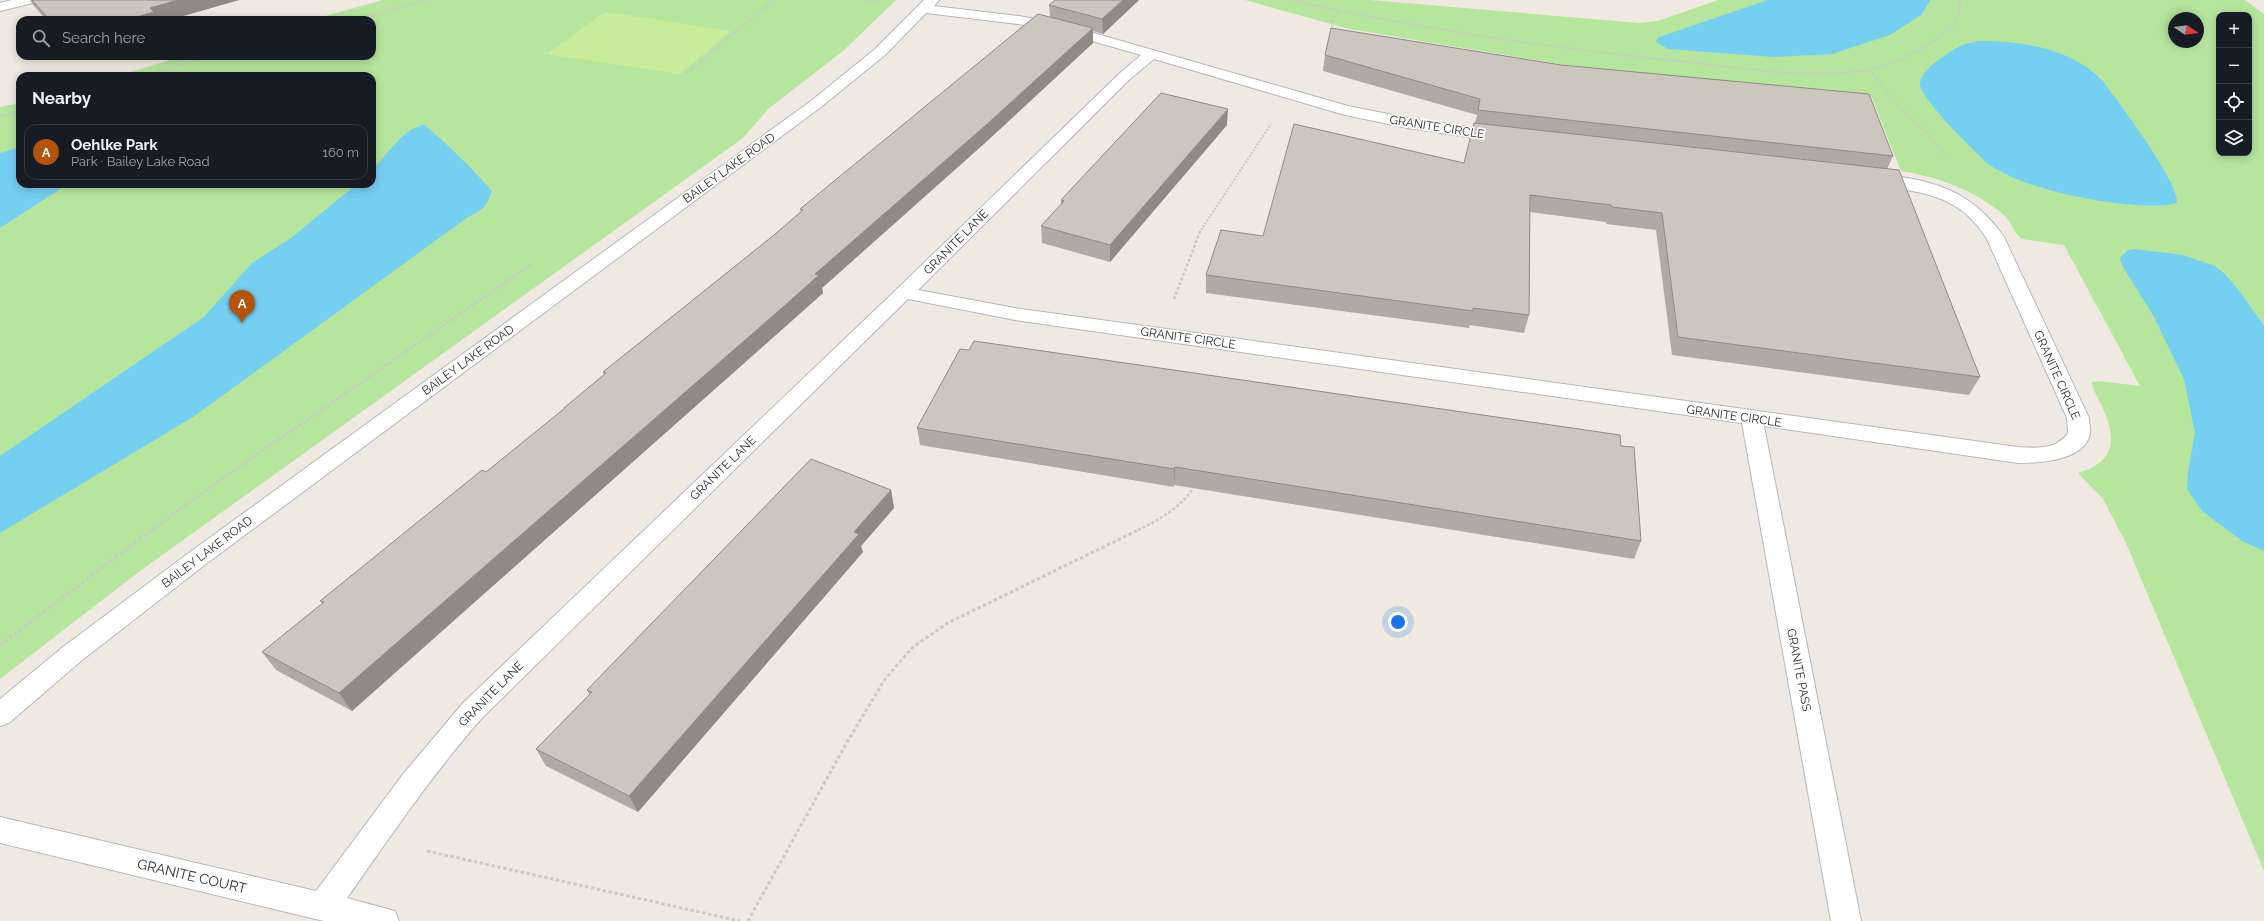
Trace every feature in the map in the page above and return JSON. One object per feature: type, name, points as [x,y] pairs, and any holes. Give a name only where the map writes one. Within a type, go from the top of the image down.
[{"type":"street","points":[[0,7],[28,0]]},
{"type":"street","name":"GRANITE CIRCLE","points":[[928,5],[1044,25],[1098,37],[1289,95],[1374,116],[1449,130],[1517,139]]},
{"type":"street","name":"BAILEY LAKE ROAD","points":[[0,715],[72,654],[157,589],[816,104],[880,52],[928,5]]},
{"type":"street","name":"GRANITE LANE","points":[[323,906],[424,767],[472,711],[904,293],[1125,76],[1151,54]]},
{"type":"street","name":"GRANITE CIRCLE","points":[[904,293],[1015,314],[2023,455],[2058,453],[2067,449],[2079,434],[2078,418],[1995,237],[1983,218],[1962,202],[1933,190],[1904,182],[1852,176]]},
{"type":"street","name":"GRANITE PASS","points":[[1752,418],[1846,921]]},
{"type":"street","name":"GRANITE COURT","points":[[0,830],[384,921]]},
{"type":"path","points":[[369,16],[429,0]]},
{"type":"path","points":[[686,74],[774,0]]},
{"type":"path","points":[[865,0],[884,2],[879,7]]},
{"type":"path","points":[[1292,0],[1340,11],[1473,34],[1624,56],[1788,72],[1870,70],[1890,64],[1913,52],[1948,29],[1958,16],[1960,0]]},
{"type":"path","points":[[1335,32],[1332,24],[1340,11]]},
{"type":"path","points":[[156,72],[196,60]]},
{"type":"path","points":[[1870,70],[1886,87],[1898,106],[1938,145],[1947,161]]},
{"type":"path","points":[[0,116],[16,113]]},
{"type":"path","points":[[1174,301],[1201,230],[1274,121]]},
{"type":"path","points":[[0,645],[196,498],[537,260]]},
{"type":"path","points":[[748,921],[846,744],[885,678],[912,648],[946,624],[1159,520],[1187,498],[1198,479]]},
{"type":"path","points":[[427,851],[740,921]]},
{"type":"green space","points":[[383,0],[896,0],[843,51],[768,109],[743,138],[140,571],[0,679],[0,107],[16,104],[16,188],[376,188],[376,72],[130,72],[171,60],[376,60],[376,16],[325,16]]},
{"type":"green space","points":[[1245,0],[1370,0],[1639,23],[1658,21],[1718,0],[2245,0],[2264,14],[2264,871],[2126,543],[2103,499],[2078,473],[2091,468],[2101,461],[2107,454],[2110,445],[2111,436],[2109,425],[2092,382],[2099,381],[2140,386],[2064,245],[2022,239],[2004,215],[1981,198],[1942,181],[1901,171],[1872,98],[1602,71],[1349,29]]},
{"type":"green space","points":[[605,12],[731,31],[680,74],[547,54]]},
{"type":"water","points":[[1768,0],[1930,1],[1921,15],[1890,35],[1832,54],[1774,57],[1668,49],[1656,42],[1657,38]]},
{"type":"water","points":[[1979,41],[1996,41],[2030,45],[2046,49],[2062,54],[2090,70],[2103,81],[2147,142],[2169,178],[2177,203],[2140,205],[2092,200],[2023,182],[1992,167],[1987,163],[1929,102],[1920,85],[1924,73],[1945,55],[1965,44]]},
{"type":"water","points":[[425,125],[460,157],[492,191],[488,201],[477,213],[468,217],[193,417],[0,533],[0,456],[204,317],[252,263],[291,238],[352,188],[376,188],[376,166],[403,136],[417,127]]},
{"type":"water","points":[[16,148],[16,188],[62,188],[0,228],[0,153]]},
{"type":"water","points":[[2134,249],[2183,255],[2215,266],[2225,274],[2238,289],[2264,326],[2264,551],[2242,541],[2202,511],[2187,489],[2188,472],[2195,433],[2184,379],[2153,315],[2123,267],[2120,258],[2127,251]]},
{"type":"building","points":[[32,0],[178,0],[150,8],[154,12],[140,16],[46,16]]},
{"type":"building","points":[[1055,0],[1123,0],[1102,19],[1049,5]]},
{"type":"building","points":[[1038,14],[1093,28],[985,126],[815,274],[819,275],[782,308],[339,693],[262,652],[324,602],[320,601],[482,470],[486,472],[565,408],[606,373],[603,372],[774,235],[803,210],[800,209]]},
{"type":"building","points":[[1331,28],[1561,65],[1869,94],[1893,156],[1478,110],[1480,99],[1325,55]]},
{"type":"building","points":[[1161,93],[1228,109],[1110,245],[1041,226],[1064,201],[1061,200]]},
{"type":"building","points":[[1474,123],[1899,170],[1980,377],[1678,337],[1662,213],[1612,207],[1611,205],[1530,195],[1529,315],[1473,308],[1473,311],[1206,275],[1221,230],[1263,236],[1294,124],[1464,163]]},
{"type":"building","points":[[974,341],[1620,435],[1621,446],[1634,447],[1641,541],[1175,467],[1174,469],[917,428],[960,349],[969,350]]},
{"type":"building","points":[[811,459],[891,490],[854,532],[859,534],[629,796],[536,749],[592,692],[587,690]]},
{"type":"place","name":"Oehlke Park","points":[[242,323]]}]
